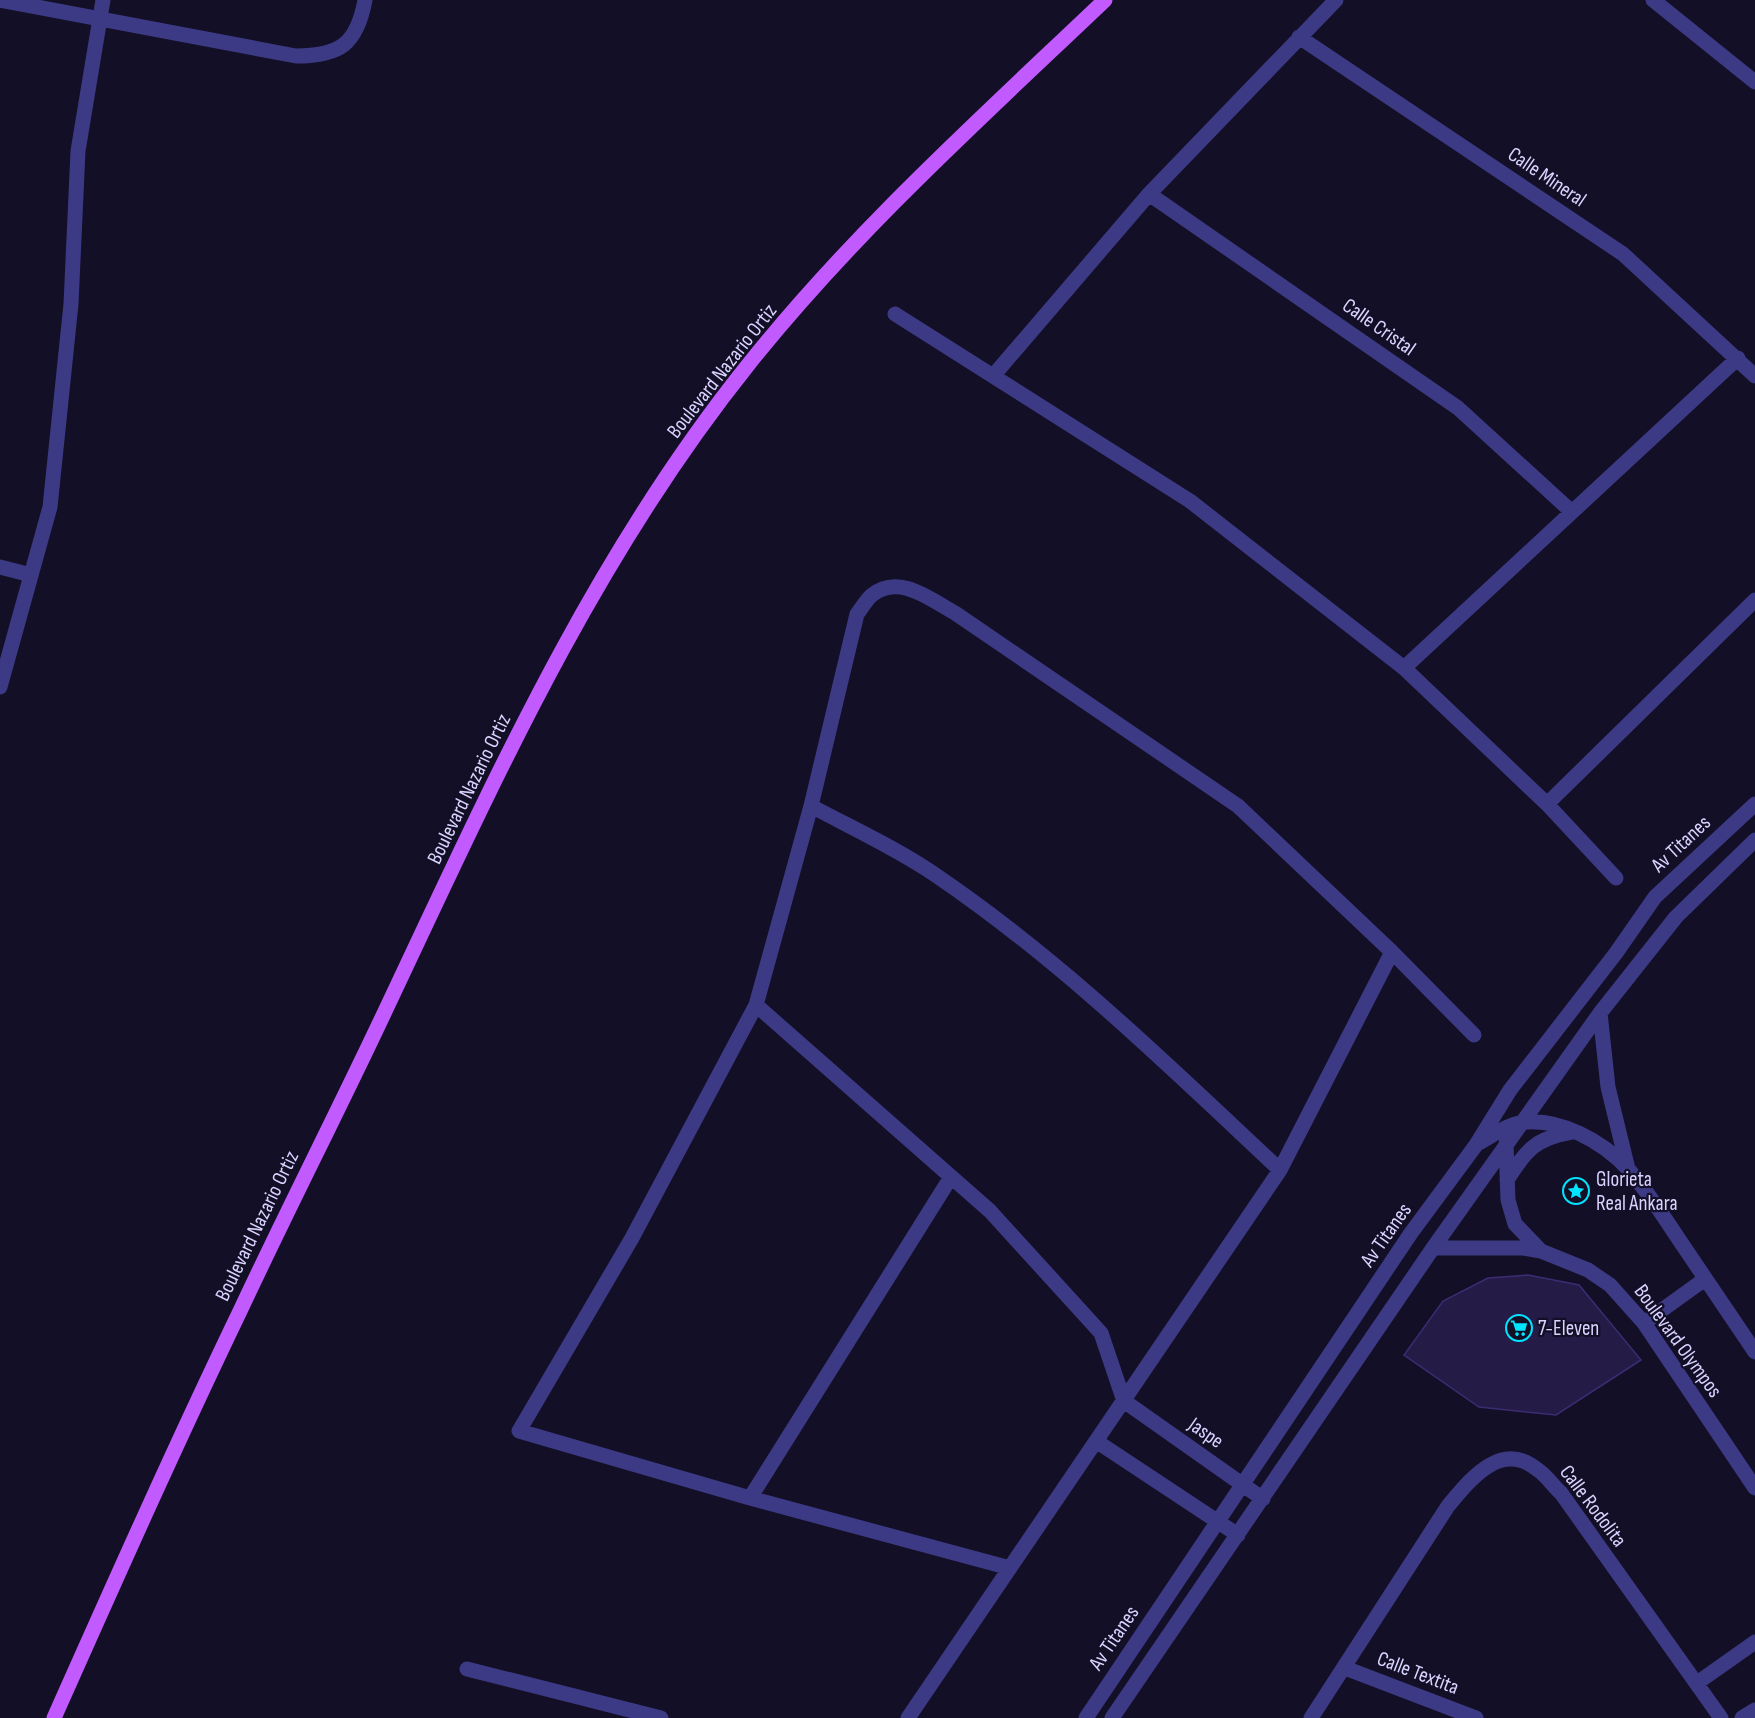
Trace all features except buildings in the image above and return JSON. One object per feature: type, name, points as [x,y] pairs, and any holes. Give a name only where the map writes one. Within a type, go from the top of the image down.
[{"type":"main road","name":"Boulevard Nazario Ortiz","points":[[54,1718],[240,1310],[453,866],[585,605],[653,498],[747,365],[830,272],[926,172],[1105,0]]},
{"type":"street","points":[[0,0],[296,56],[321,56],[342,46],[355,33],[364,0]]},
{"type":"street","points":[[0,687],[50,507],[57,457],[71,304],[78,151],[103,0]]},
{"type":"street","points":[[993,376],[1149,194],[1336,0]]},
{"type":"street","points":[[1653,0],[1755,82]]},
{"type":"street","name":"Calle Mineral","points":[[1299,37],[1623,254],[1755,375]]},
{"type":"street","name":"Calle Cristal","points":[[1149,194],[1458,408],[1572,512]]},
{"type":"street","points":[[894,314],[1190,501],[1404,668],[1546,804],[1616,878]]},
{"type":"street","points":[[1404,668],[1738,358]]},
{"type":"street","points":[[0,567],[31,574]]},
{"type":"street","points":[[1010,1568],[750,1498],[519,1431],[632,1238],[756,1005],[811,806],[857,614],[873,594],[895,585],[916,590],[1238,806],[1392,952],[1474,1035]]},
{"type":"street","points":[[1546,804],[1755,600]]},
{"type":"street","name":"Av Titanes","points":[[1086,1718],[1411,1233],[1476,1145],[1510,1090],[1616,953],[1655,897],[1755,804]]},
{"type":"street","points":[[811,806],[933,873],[1020,936],[1117,1017],[1280,1170]]},
{"type":"street","name":"Av Titanes","points":[[1112,1718],[1155,1651],[1238,1535],[1433,1248],[1506,1145],[1514,1125],[1676,917],[1755,840]]},
{"type":"street","points":[[908,1718],[1280,1170],[1392,952]]},
{"type":"street","points":[[756,1005],[990,1210],[1101,1333],[1124,1401]]},
{"type":"street","points":[[1600,1013],[1608,1087],[1628,1169]]},
{"type":"street","points":[[1510,1090],[1506,1119],[1514,1125]]},
{"type":"street","points":[[1476,1145],[1514,1125],[1546,1122],[1575,1132],[1605,1149],[1628,1169],[1755,1352]]},
{"type":"street","points":[[1508,1180],[1525,1151],[1553,1135],[1575,1132]]},
{"type":"street","points":[[1506,1145],[1508,1200],[1515,1224],[1540,1251]]},
{"type":"street","points":[[750,1498],[951,1177]]},
{"type":"street","name":"Boulevard Olympos","points":[[1433,1248],[1523,1248],[1540,1251],[1564,1258],[1610,1285],[1644,1323],[1755,1488]]},
{"type":"street","points":[[1644,1323],[1705,1279]]},
{"type":"street","name":"Jaspe","points":[[1124,1401],[1263,1498]]},
{"type":"street","points":[[1096,1441],[1238,1535]]},
{"type":"street","name":"Calle Rodolita","points":[[1311,1718],[1448,1506],[1472,1477],[1491,1462],[1514,1459],[1537,1468],[1561,1493],[1721,1718]]},
{"type":"street","points":[[1696,1683],[1755,1642]]},
{"type":"street","name":"Calle Textita","points":[[1345,1668],[1476,1718]]},
{"type":"street","points":[[467,1670],[662,1718]]},
{"type":"street","points":[[1742,1718],[1755,1710]]},
{"type":"place","name":"Glorieta Real Ankara","points":[[1576,1191]]},
{"type":"place","name":"7-Eleven","points":[[1519,1328]]}]
